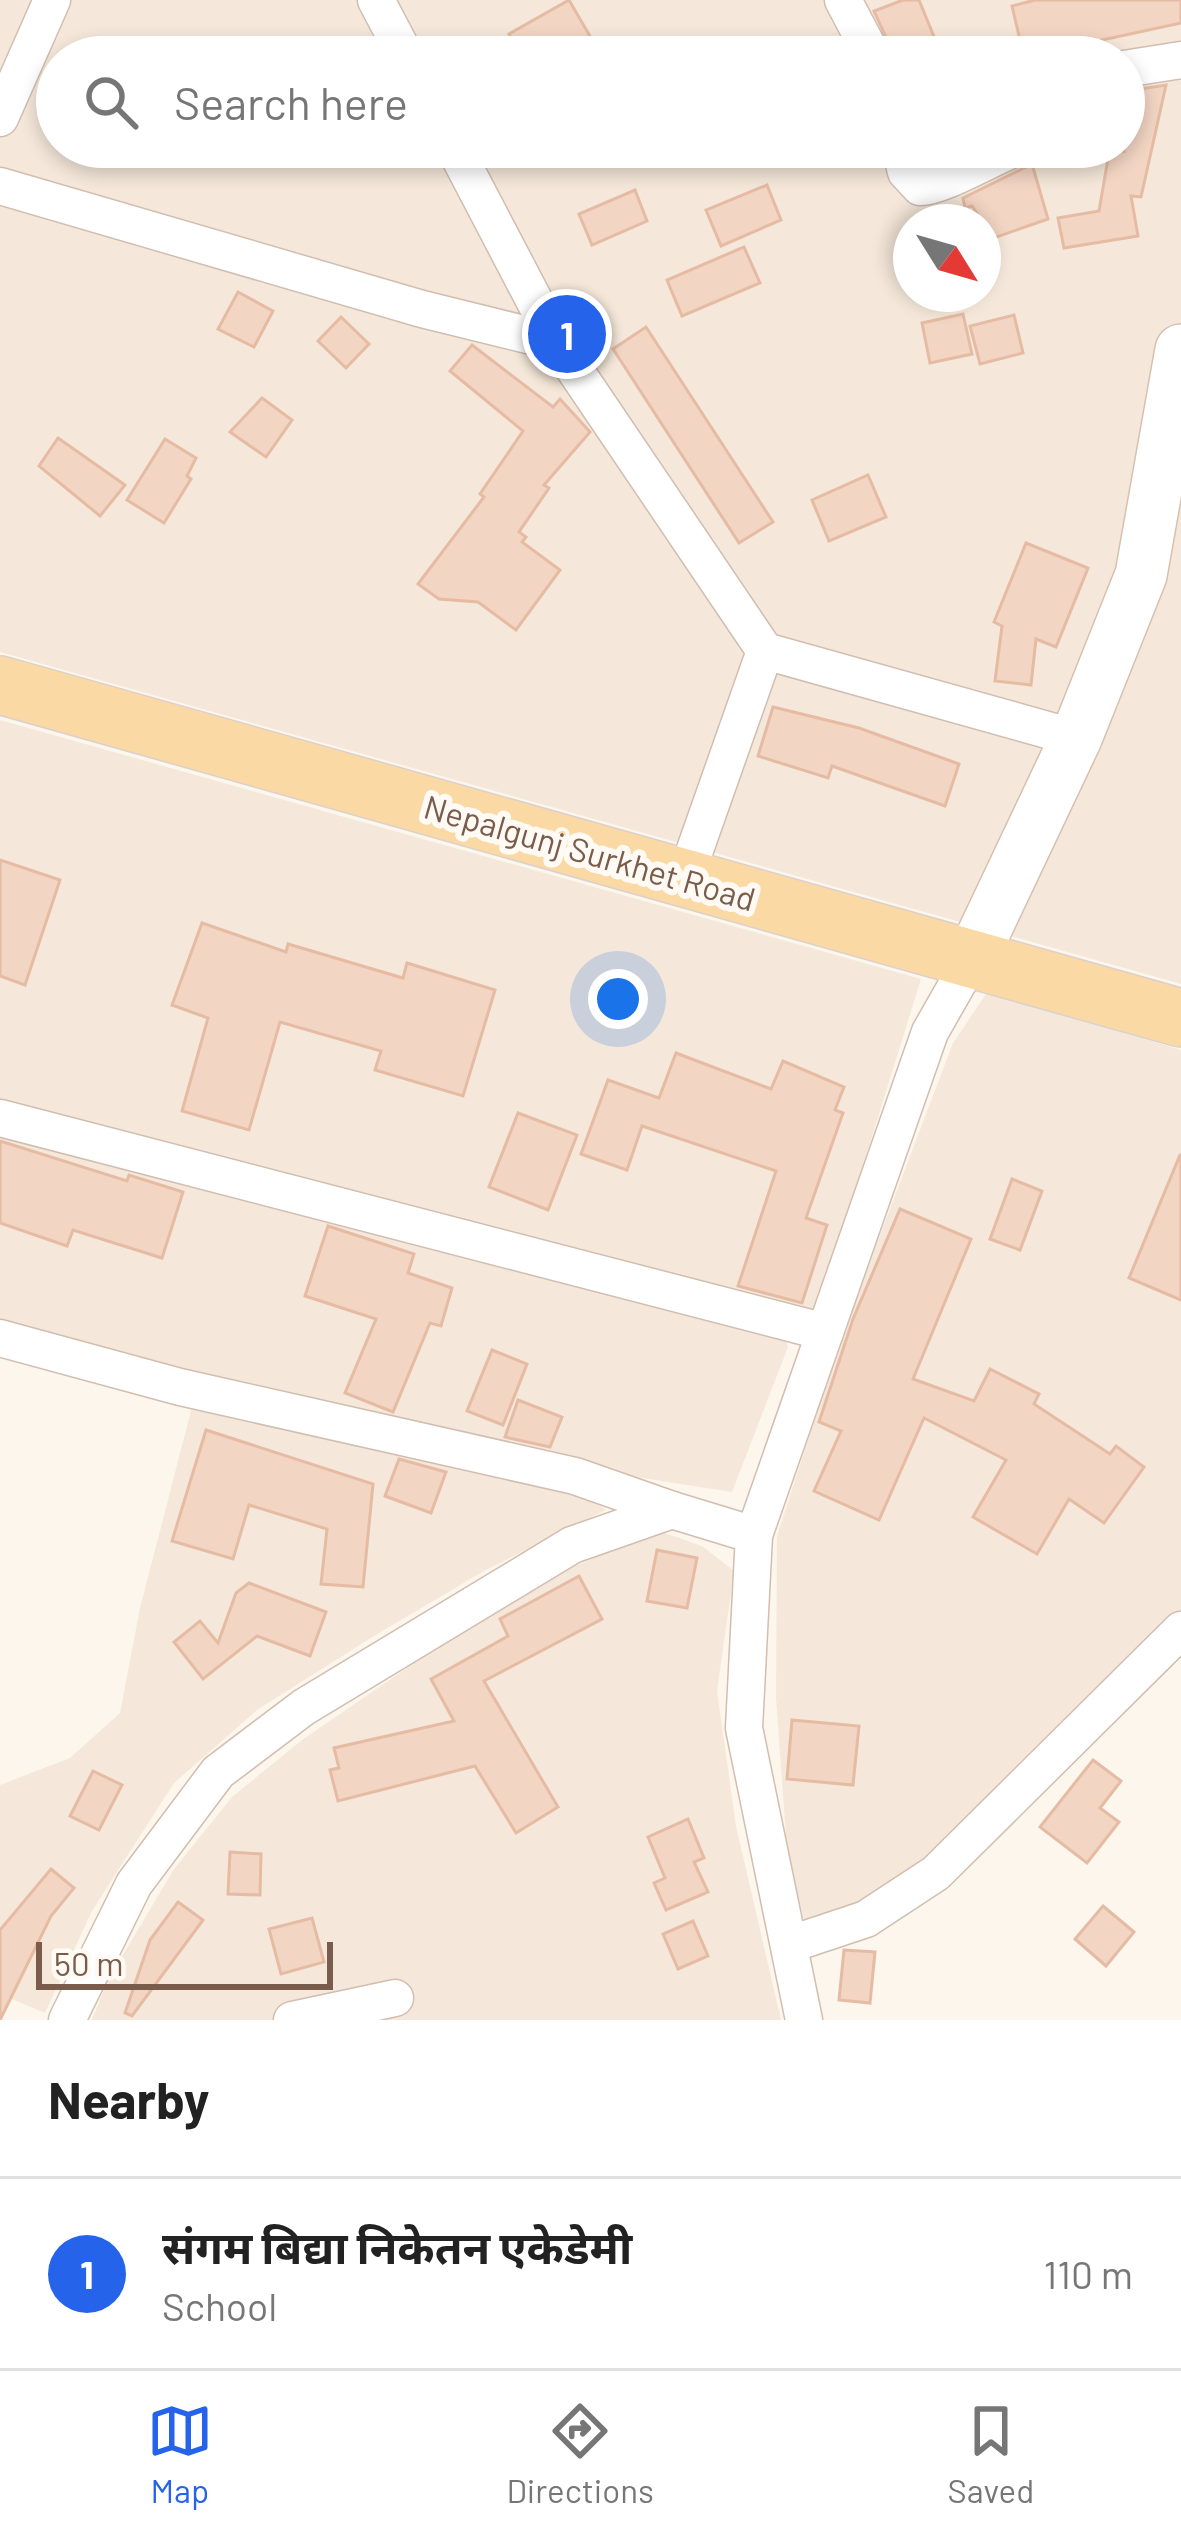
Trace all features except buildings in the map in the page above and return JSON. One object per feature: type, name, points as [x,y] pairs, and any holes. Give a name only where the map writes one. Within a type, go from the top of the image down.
[{"type":"main road","name":"Nepalgunj Surkhet Road","points":[[0,685],[1181,1018]]},
{"type":"street","points":[[36,36],[52,0]]},
{"type":"street","points":[[376,0],[395,36]]},
{"type":"street","points":[[843,0],[862,36]]},
{"type":"street","points":[[0,118],[36,36]]},
{"type":"street","points":[[1145,66],[1181,61]]},
{"type":"street","points":[[465,168],[556,342],[765,651],[1076,738]]},
{"type":"street","points":[[905,168],[920,188],[934,188],[966,168]]},
{"type":"street","points":[[0,186],[422,309],[556,342]]},
{"type":"street","points":[[804,2020],[744,1728],[754,1535],[930,1032],[971,960],[1076,738],[1141,575],[1181,350]]},
{"type":"street","points":[[685,878],[765,651]]},
{"type":"street","points":[[0,1118],[825,1332]]},
{"type":"street","points":[[0,1338],[180,1387],[575,1476],[754,1535]]},
{"type":"street","points":[[74,2019],[134,1884],[218,1772],[304,1707],[572,1545],[672,1510]]},
{"type":"street","points":[[791,1944],[866,1918],[936,1874],[1181,1630]]},
{"type":"street","points":[[292,2020],[395,1997]]},
{"type":"shaded area","points":[[0,0],[1181,0],[1181,984],[0,652]]},
{"type":"shaded area","points":[[0,720],[921,979],[815,1320],[0,1107]]},
{"type":"shaded area","points":[[988,991],[1181,1050],[1181,1614],[959,1838],[823,1927],[804,1919],[787,1851],[776,1698],[777,1536],[841,1338],[953,1043]]},
{"type":"shaded area","points":[[0,1124],[784,1335],[788,1347],[732,1492],[636,1477],[574,1460],[545,1461],[0,1326]]},
{"type":"shaded area","points":[[193,1403],[591,1498],[606,1510],[484,1571],[374,1636],[257,1710],[174,1783],[92,1911],[45,2013],[0,1994],[0,1785],[70,1758],[120,1713],[140,1608]]},
{"type":"shaded area","points":[[659,1531],[702,1546],[734,1571],[717,1691],[736,1826],[781,2020],[92,2020],[108,1980],[174,1869],[232,1797],[302,1740],[525,1587]]},
{"type":"place","name":"संगम बिद्या निकेतन एकेडेमी","points":[[567,334]]}]
